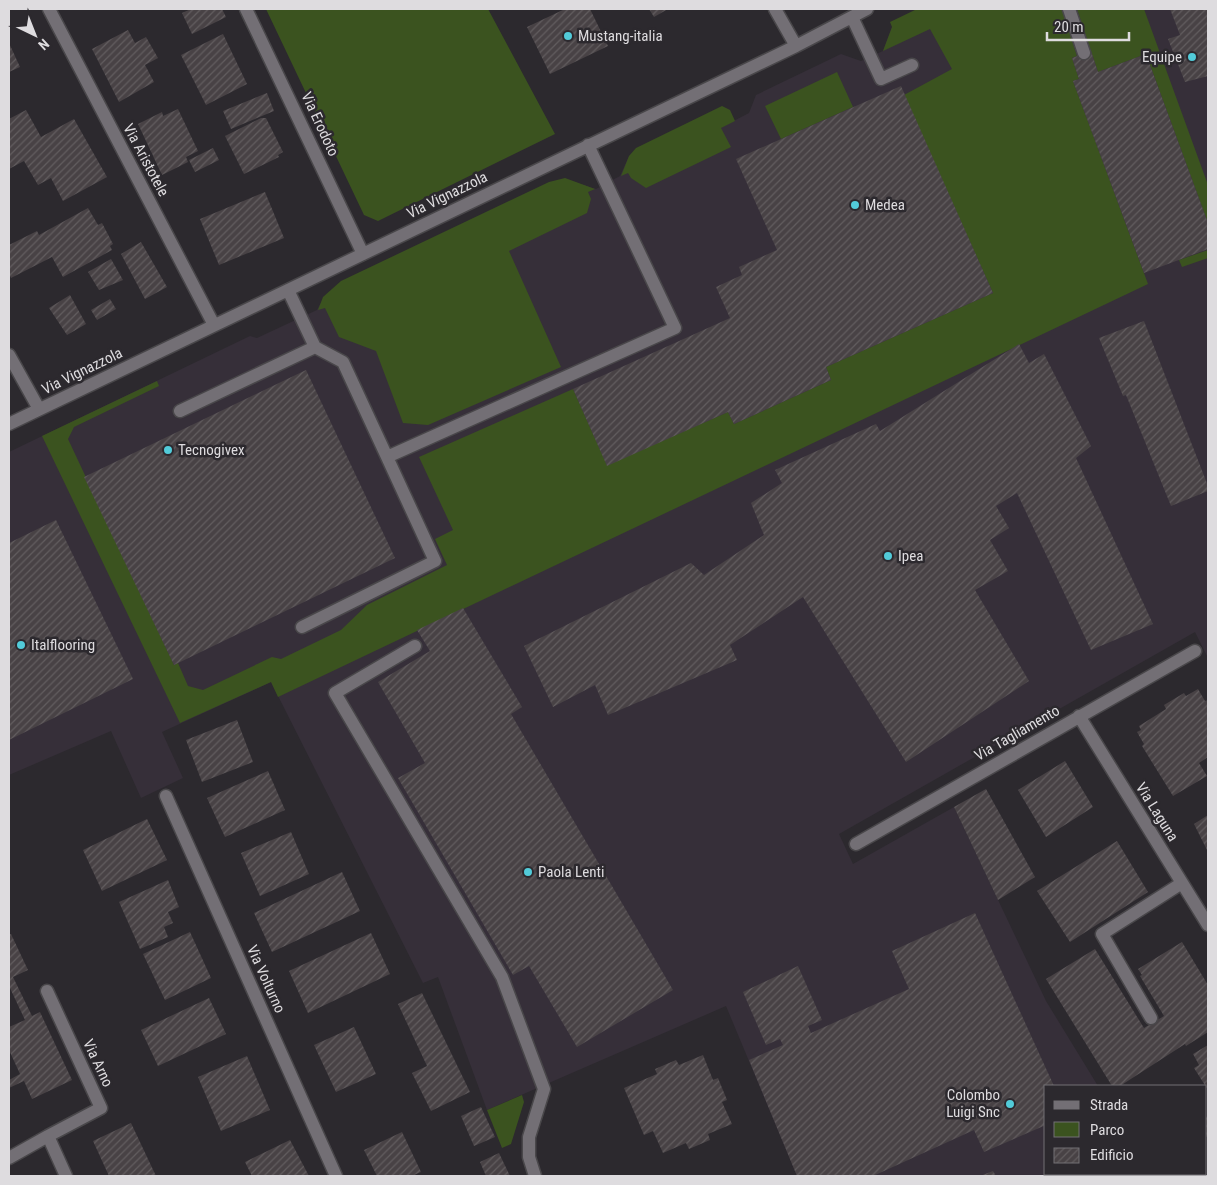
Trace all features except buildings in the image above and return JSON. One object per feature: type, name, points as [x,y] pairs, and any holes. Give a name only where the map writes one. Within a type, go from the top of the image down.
[{"type":"street","name":"Via Aristotele","points":[[49,9],[214,325]]},
{"type":"street","name":"Via Erodoto","points":[[246,9],[363,254]]},
{"type":"street","points":[[775,9],[796,46]]},
{"type":"street","name":"Via Vignazzola","points":[[9,424],[796,46],[868,9]]},
{"type":"street","points":[[1069,9],[1084,53]]},
{"type":"street","points":[[852,17],[881,79],[912,65]]},
{"type":"street","points":[[387,457],[675,328],[588,145]]},
{"type":"street","points":[[288,290],[315,347],[344,362],[435,561],[302,627]]},
{"type":"street","points":[[180,411],[315,347]]},
{"type":"street","name":"Via Vignazzola","points":[[9,355],[39,409]]},
{"type":"street","points":[[415,646],[335,692],[498,970],[544,1094],[528,1137],[529,1157],[535,1176]]},
{"type":"street","name":"Via Tagliamento","points":[[856,844],[1195,651]]},
{"type":"street","name":"Via Laguna","points":[[1079,716],[1208,925]]},
{"type":"street","name":"Via Volturno","points":[[166,796],[336,1176]]},
{"type":"street","points":[[1151,1018],[1102,934],[1182,883]]},
{"type":"street","name":"Via Arno","points":[[47,991],[101,1108],[48,1136]]},
{"type":"street","points":[[9,1158],[48,1136],[66,1176]]},
{"type":"shaded area","points":[[1034,9],[1208,9],[1208,658],[1195,632],[839,834],[853,864],[954,807],[1046,1001],[1097,1085],[1044,1085],[1044,1175],[1155,1176],[797,1176],[726,1006],[487,1110],[438,977],[423,983],[271,682],[162,732],[183,778],[141,798],[111,731],[9,775],[9,452],[250,336],[257,338],[317,310],[320,304],[574,182],[596,189],[620,176],[629,156],[693,142],[749,113],[756,95],[841,54],[861,61],[883,51],[892,27]]},
{"type":"green space","points":[[266,9],[488,9],[555,134],[378,221],[364,215]]},
{"type":"green space","points":[[917,9],[1062,9],[1077,56],[1072,58],[1079,79],[1073,81],[1148,284],[278,697],[271,682],[180,723],[42,436],[157,381],[159,386],[74,427],[68,439],[174,665],[178,663],[188,686],[203,690],[272,657],[281,659],[341,630],[367,605],[447,565],[435,539],[453,530],[419,457],[573,389],[607,465],[728,412],[734,424],[831,380],[826,367],[993,293],[904,95],[952,69],[930,29],[883,51],[892,27],[890,22]]},
{"type":"green space","points":[[1077,9],[1144,9],[1208,185],[1208,223],[1146,54],[1098,72]]},
{"type":"green space","points":[[837,72],[853,107],[781,139],[765,106]]},
{"type":"green space","points":[[722,106],[730,110],[735,121],[721,128],[731,147],[646,188],[631,178],[628,173],[621,176],[629,156],[636,148]]},
{"type":"green space","points":[[565,178],[595,189],[588,192],[591,199],[587,213],[509,251],[561,367],[428,425],[403,423],[376,351],[339,337],[325,308],[318,310],[323,297],[341,281],[549,182]]},
{"type":"green space","points":[[1208,250],[1208,258],[1182,267],[1179,260]]},
{"type":"green space","points":[[522,1095],[524,1102],[511,1144],[502,1148],[487,1110]]},
{"type":"place","name":"Mustang-italia","points":[[568,36]]},
{"type":"place","name":"Equipe","points":[[1192,57]]},
{"type":"place","name":"Medea","points":[[855,205]]},
{"type":"place","name":"Tecnogivex","points":[[168,450]]},
{"type":"place","name":"Ipea","points":[[888,556]]},
{"type":"place","name":"Italflooring","points":[[21,645]]},
{"type":"place","name":"Paola Lenti","points":[[528,872]]},
{"type":"place","name":"Colombo Luigi Snc","points":[[1010,1104]]}]
